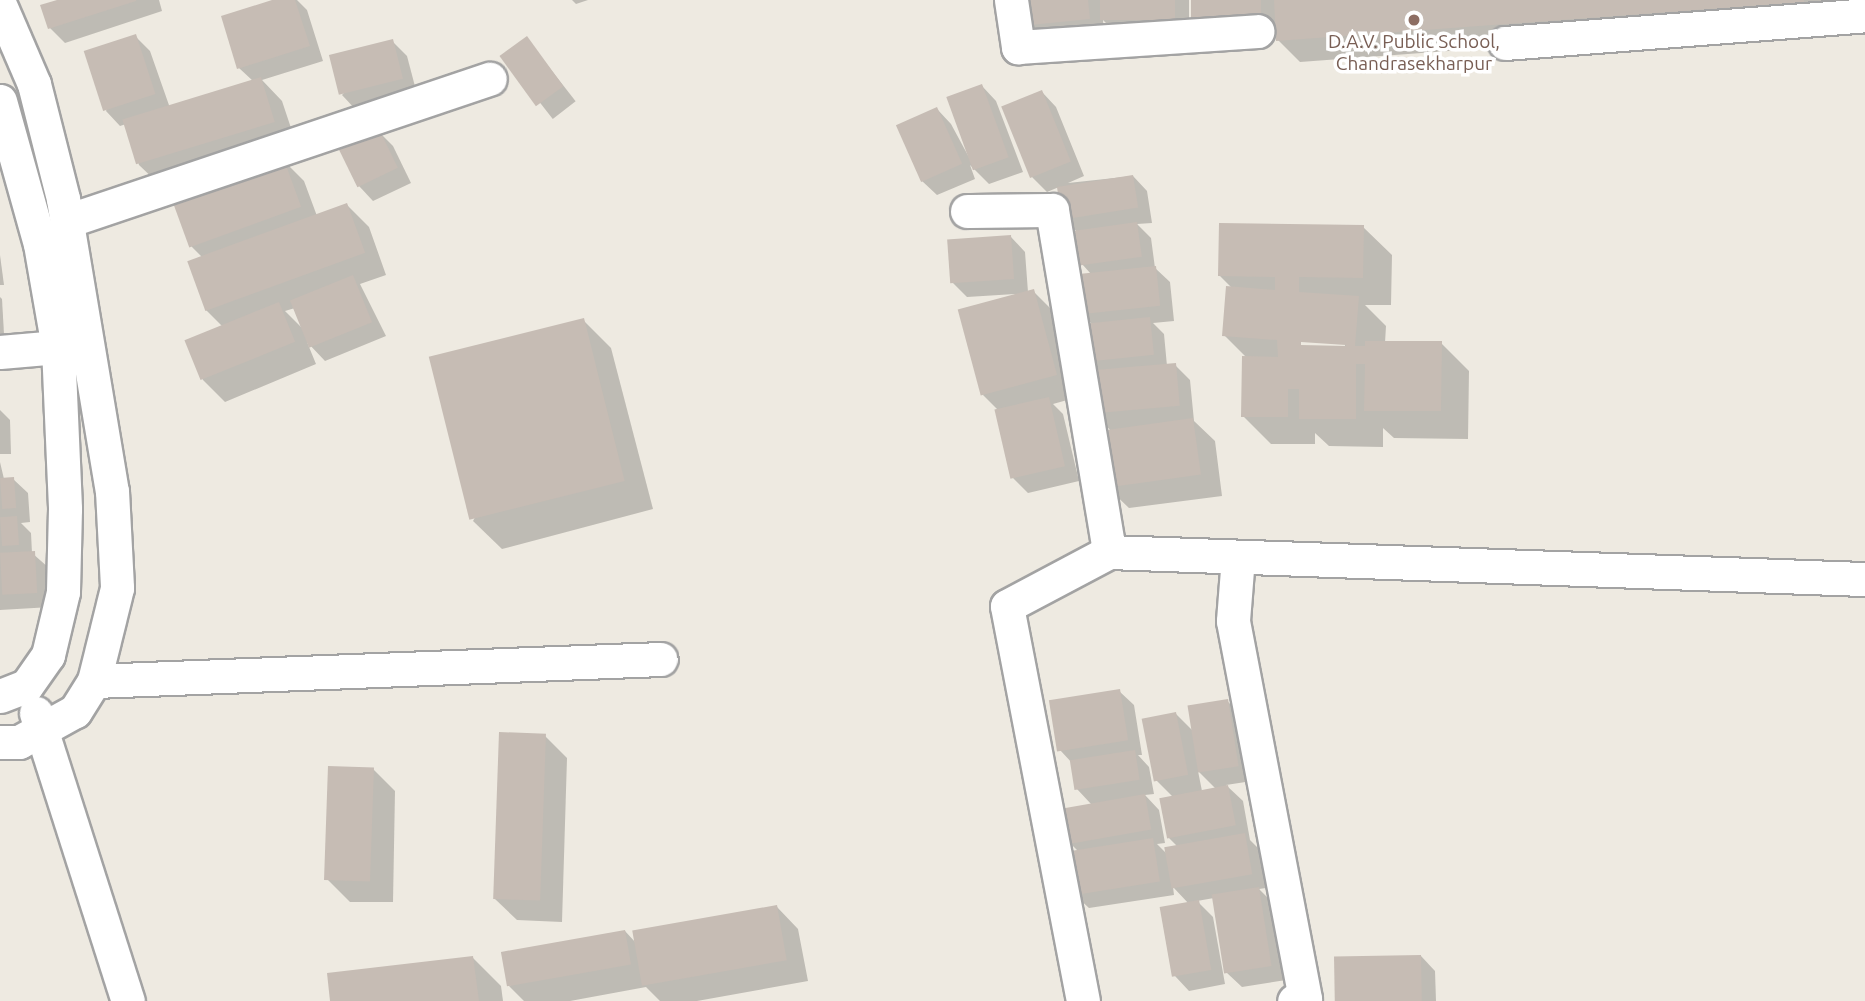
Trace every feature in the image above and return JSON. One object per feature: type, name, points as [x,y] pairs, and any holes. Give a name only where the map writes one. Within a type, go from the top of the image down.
[{"type":"street","points":[[1011,0],[1018,47],[1257,31]]},
{"type":"street","points":[[0,5],[34,84],[67,221],[113,505],[117,588],[94,681],[75,711],[43,732],[19,742],[0,742]]},
{"type":"street","points":[[1505,43],[1865,15]]},
{"type":"street","points":[[67,221],[490,79]]},
{"type":"street","points":[[0,102],[10,163],[58,347],[65,509],[62,592],[48,655],[13,691],[43,732],[128,1001]]},
{"type":"street","points":[[967,211],[1052,210],[1110,552]]},
{"type":"street","points":[[0,352],[58,347]]},
{"type":"street","points":[[1083,1001],[1007,606],[1110,552],[1865,579]]},
{"type":"street","points":[[1238,557],[1233,621],[1305,999],[1294,1001]]},
{"type":"street","points":[[94,681],[661,659]]},
{"type":"building","points":[[57,0],[136,1],[48,29],[40,5]]},
{"type":"building","points":[[272,0],[295,0],[310,46],[237,69],[221,16]]},
{"type":"building","points":[[1018,0],[1088,0],[1090,19],[1020,26]]},
{"type":"building","points":[[1100,0],[1175,0],[1175,20],[1100,20]]},
{"type":"building","points":[[1191,0],[1261,0],[1261,20],[1191,20]]},
{"type":"building","name":"D.A.V. Public School, Chandrasekharpur","points":[[1274,0],[1804,0],[1804,2],[1276,41]]},
{"type":"building","points":[[136,34],[155,94],[103,111],[84,51]]},
{"type":"building","points":[[527,36],[563,86],[536,106],[499,56]]},
{"type":"building","points":[[393,39],[403,79],[339,95],[329,55]]},
{"type":"building","points":[[261,77],[275,122],[136,164],[122,119]]},
{"type":"building","points":[[982,84],[1009,157],[973,170],[946,97]]},
{"type":"building","points":[[1042,90],[1071,161],[1030,178],[1001,106]]},
{"type":"building","points":[[937,107],[962,164],[921,182],[896,125]]},
{"type":"building","points":[[379,129],[398,168],[357,187],[339,149]]},
{"type":"building","points":[[283,157],[301,207],[189,248],[171,198]]},
{"type":"building","points":[[1133,175],[1138,208],[1062,220],[1057,187]]},
{"type":"building","points":[[347,203],[365,253],[205,311],[187,261]]},
{"type":"building","points":[[1137,222],[1142,257],[1079,265],[1075,231]]},
{"type":"building","points":[[1219,223],[1364,225],[1363,278],[1299,277],[1299,292],[1359,296],[1355,346],[1365,346],[1365,341],[1442,341],[1441,411],[1364,411],[1365,364],[1356,364],[1356,419],[1299,419],[1299,389],[1288,389],[1288,417],[1241,417],[1242,356],[1278,357],[1277,340],[1222,336],[1226,286],[1275,290],[1275,277],[1218,276]],"holes":[[[1301,342],[1346,345],[1301,345]]]},
{"type":"building","points":[[1011,235],[1014,279],[950,283],[947,239]]},
{"type":"building","points":[[1156,266],[1160,306],[1081,314],[1076,274]]},
{"type":"building","points":[[353,275],[372,322],[309,348],[290,300]]},
{"type":"building","points":[[1034,289],[1057,375],[981,395],[958,309]]},
{"type":"building","points":[[279,302],[295,342],[201,380],[184,340]]},
{"type":"building","points":[[1150,317],[1154,355],[1084,362],[1080,324]]},
{"type":"building","points":[[584,318],[625,481],[469,520],[429,357]]},
{"type":"building","points":[[1176,363],[1180,406],[1093,413],[1089,371]]},
{"type":"building","points":[[1049,397],[1065,466],[1010,479],[994,410]]},
{"type":"building","points":[[1193,418],[1201,474],[1106,488],[1098,431]]},
{"type":"building","points":[[14,477],[16,508],[2,509],[0,478]]},
{"type":"building","points":[[17,516],[19,545],[2,546],[0,517]]},
{"type":"building","points":[[35,551],[37,593],[2,595],[0,553]]},
{"type":"building","points":[[1120,689],[1128,740],[1057,752],[1049,700]]},
{"type":"building","points":[[1228,699],[1239,766],[1198,773],[1188,705]]},
{"type":"building","points":[[1176,712],[1188,775],[1154,782],[1142,719]]},
{"type":"building","points":[[499,732],[546,734],[540,901],[493,899]]},
{"type":"building","points":[[1135,750],[1140,780],[1075,790],[1070,760]]},
{"type":"building","points":[[328,766],[374,768],[370,882],[324,880]]},
{"type":"building","points":[[1228,785],[1236,825],[1167,839],[1159,798]]},
{"type":"building","points":[[1145,794],[1151,829],[1068,844],[1061,809]]},
{"type":"building","points":[[1245,833],[1252,874],[1172,889],[1164,847]]},
{"type":"building","points":[[1153,838],[1160,881],[1073,895],[1066,852]]},
{"type":"building","points":[[1259,887],[1272,966],[1224,974],[1212,895]]},
{"type":"building","points":[[1199,900],[1211,970],[1172,977],[1160,907]]},
{"type":"building","points":[[777,905],[787,960],[642,986],[632,931]]},
{"type":"building","points":[[625,930],[631,964],[507,986],[501,952]]},
{"type":"building","points":[[1421,955],[1422,1001],[1335,1001],[1334,957]]},
{"type":"building","points":[[473,956],[479,1001],[330,1001],[327,973]]},
{"type":"place","name":"D.A.V. Public School, Chandrasekharpur","points":[[1414,20]]}]
